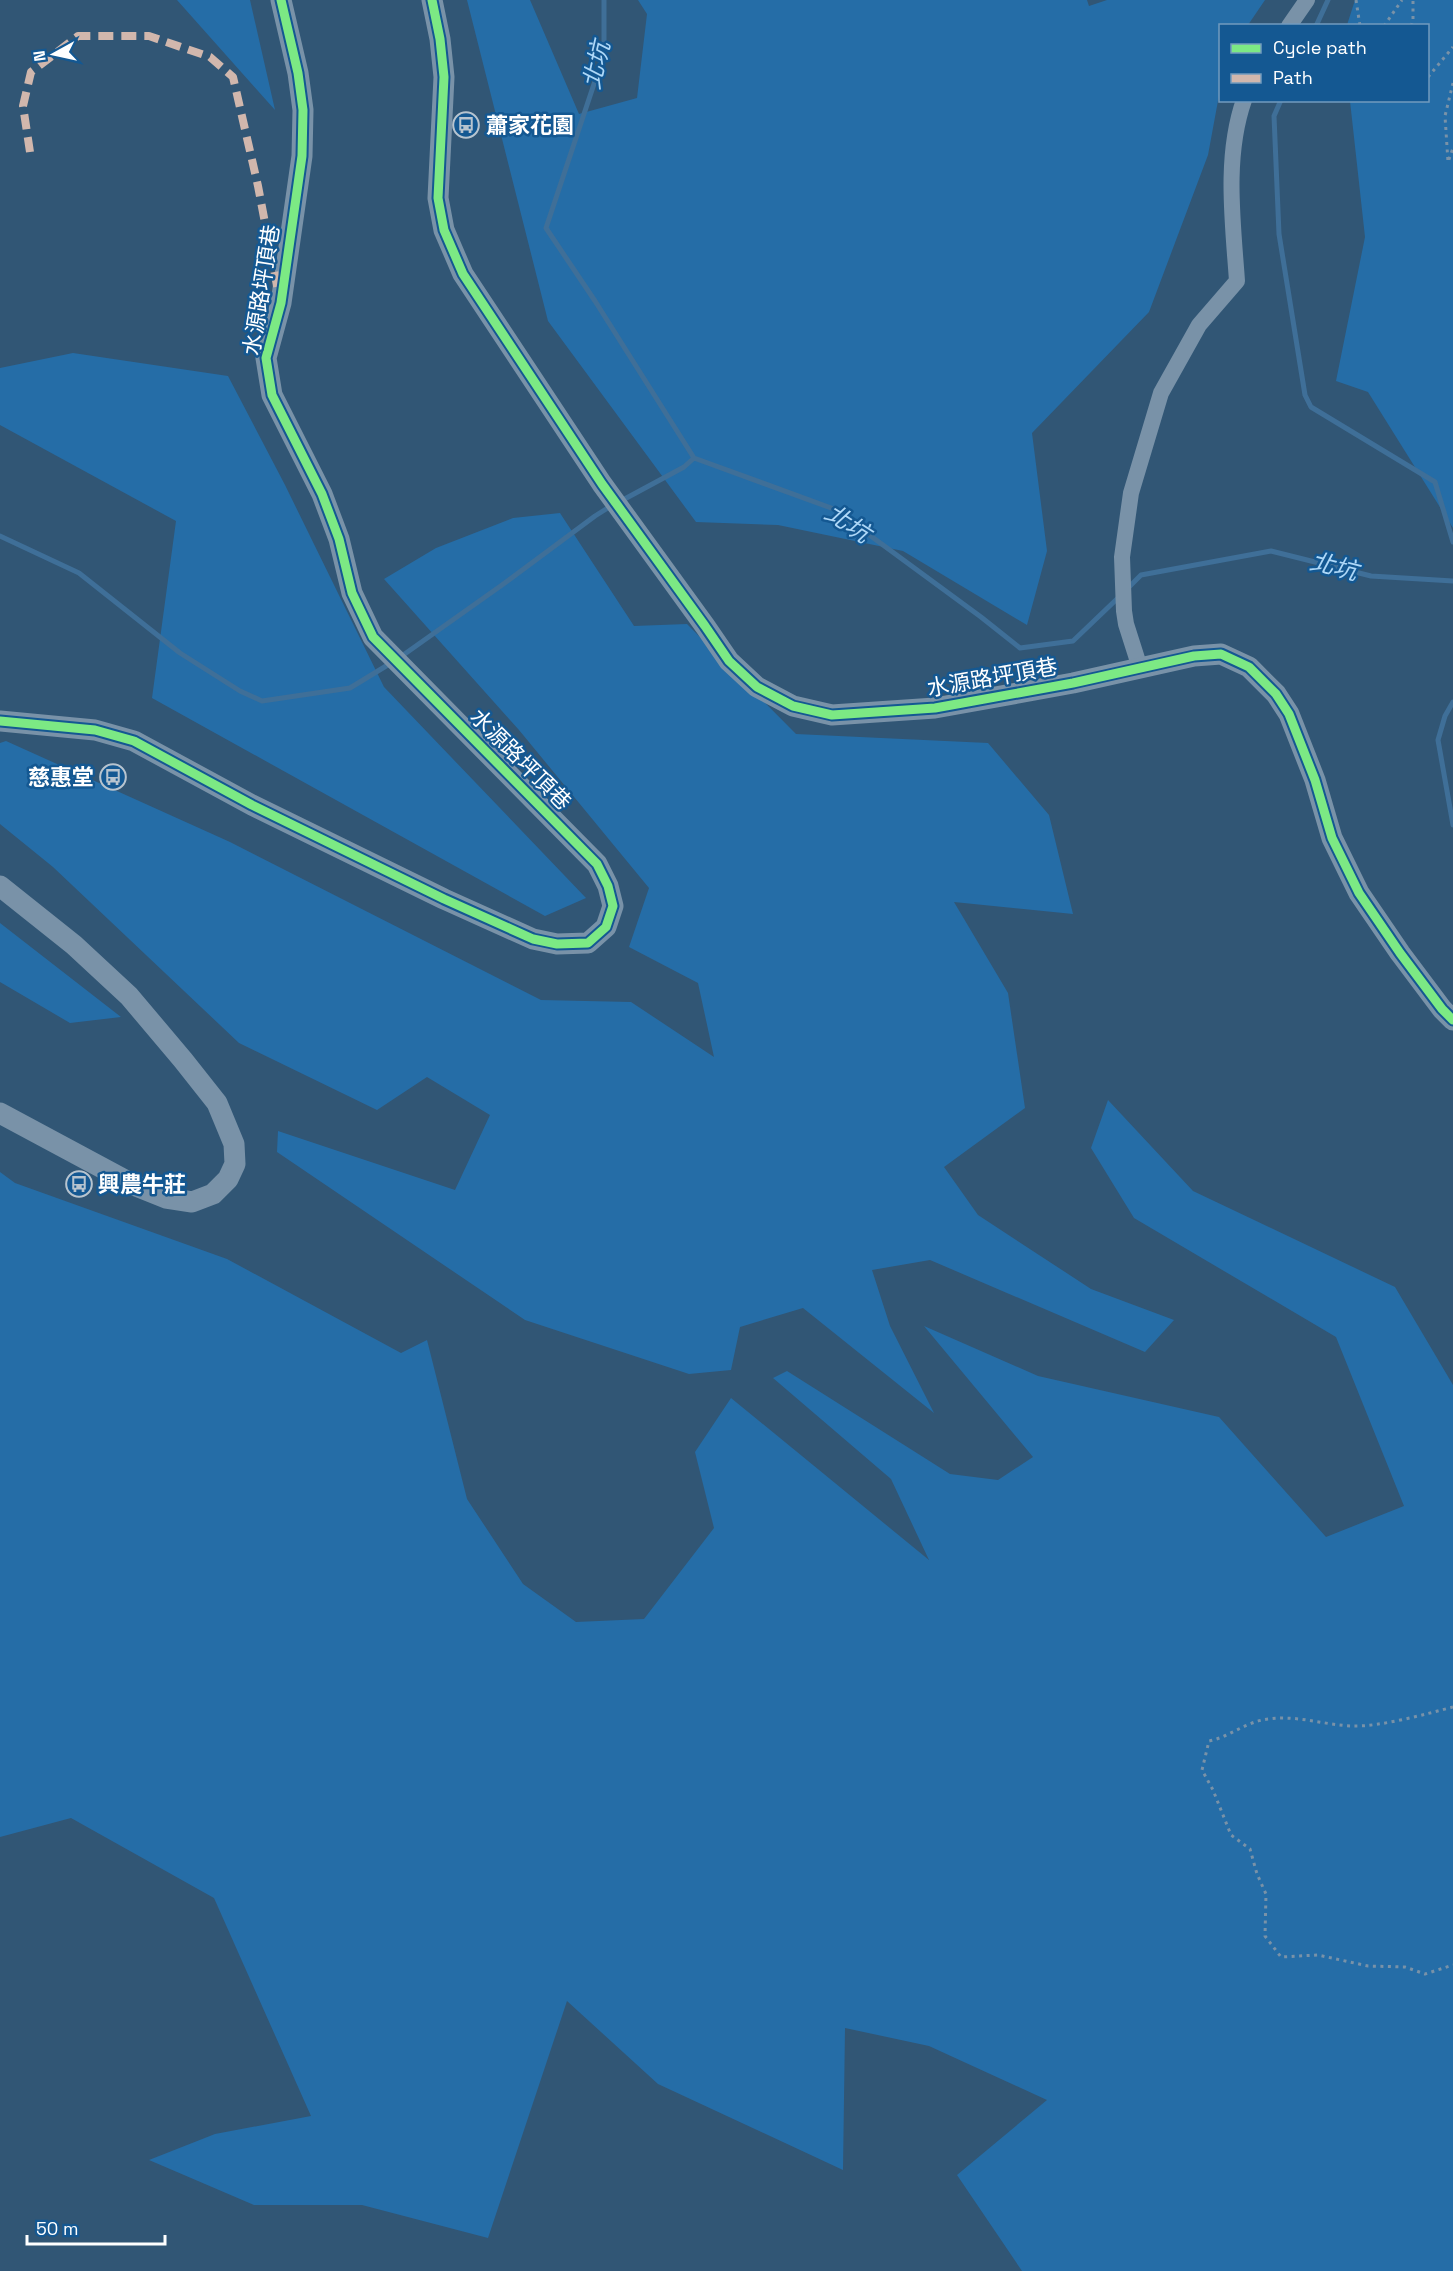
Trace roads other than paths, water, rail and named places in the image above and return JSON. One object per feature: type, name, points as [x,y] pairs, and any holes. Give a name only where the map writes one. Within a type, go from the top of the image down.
[{"type":"street","name":"水源路坪頂巷","points":[[0,721],[95,730],[134,741],[252,805],[533,939],[575,945],[588,943],[606,927],[613,906],[608,886],[597,864],[374,637],[352,593],[339,539],[322,494],[272,395],[266,358],[281,303],[302,156],[303,110],[298,73],[280,0]]},
{"type":"street","name":"水源路坪頂巷","points":[[432,0],[440,39],[444,77],[438,198],[444,230],[463,274],[602,484],[729,661],[757,687],[793,706],[832,715],[935,708],[1073,683],[1194,656],[1221,654],[1250,667],[1264,680],[1289,714],[1315,780],[1332,838],[1359,893],[1400,953],[1442,1009],[1453,1020]]},
{"type":"street","points":[[1290,24],[1307,0]]},
{"type":"street","points":[[1140,668],[1124,610],[1122,557],[1131,493],[1161,393],[1199,325],[1237,281],[1230,189],[1239,115],[1243,102]]},
{"type":"street","points":[[0,886],[74,945],[129,996],[217,1103],[234,1144],[236,1164],[228,1179],[213,1194],[192,1202],[166,1198],[136,1186],[0,1113]]},
{"type":"waterway","name":"北坑","points":[[604,0],[604,54],[546,228],[694,458],[834,509],[1020,648],[1073,641],[1119,597]]},
{"type":"waterway","points":[[1317,24],[1328,0]]},
{"type":"waterway","points":[[1280,102],[1274,116],[1279,234],[1305,395],[1311,407],[1435,482],[1453,542]]},
{"type":"waterway","points":[[619,502],[684,467],[694,458]]},
{"type":"waterway","points":[[399,658],[611,506]]},
{"type":"waterway","points":[[0,536],[79,573],[180,653],[240,691],[262,701],[350,688],[391,663]]},
{"type":"waterway","name":"北坑","points":[[1128,588],[1141,575],[1271,551],[1371,576],[1453,581]]},
{"type":"waterway","name":"北坑","points":[[1453,702],[1445,716],[1438,740],[1453,825]]},
{"type":"place","name":"蕭家花園","points":[[466,125]]},
{"type":"place","name":"慈惠堂","points":[[113,777]]},
{"type":"place","name":"興農牛莊","points":[[79,1184]]}]
